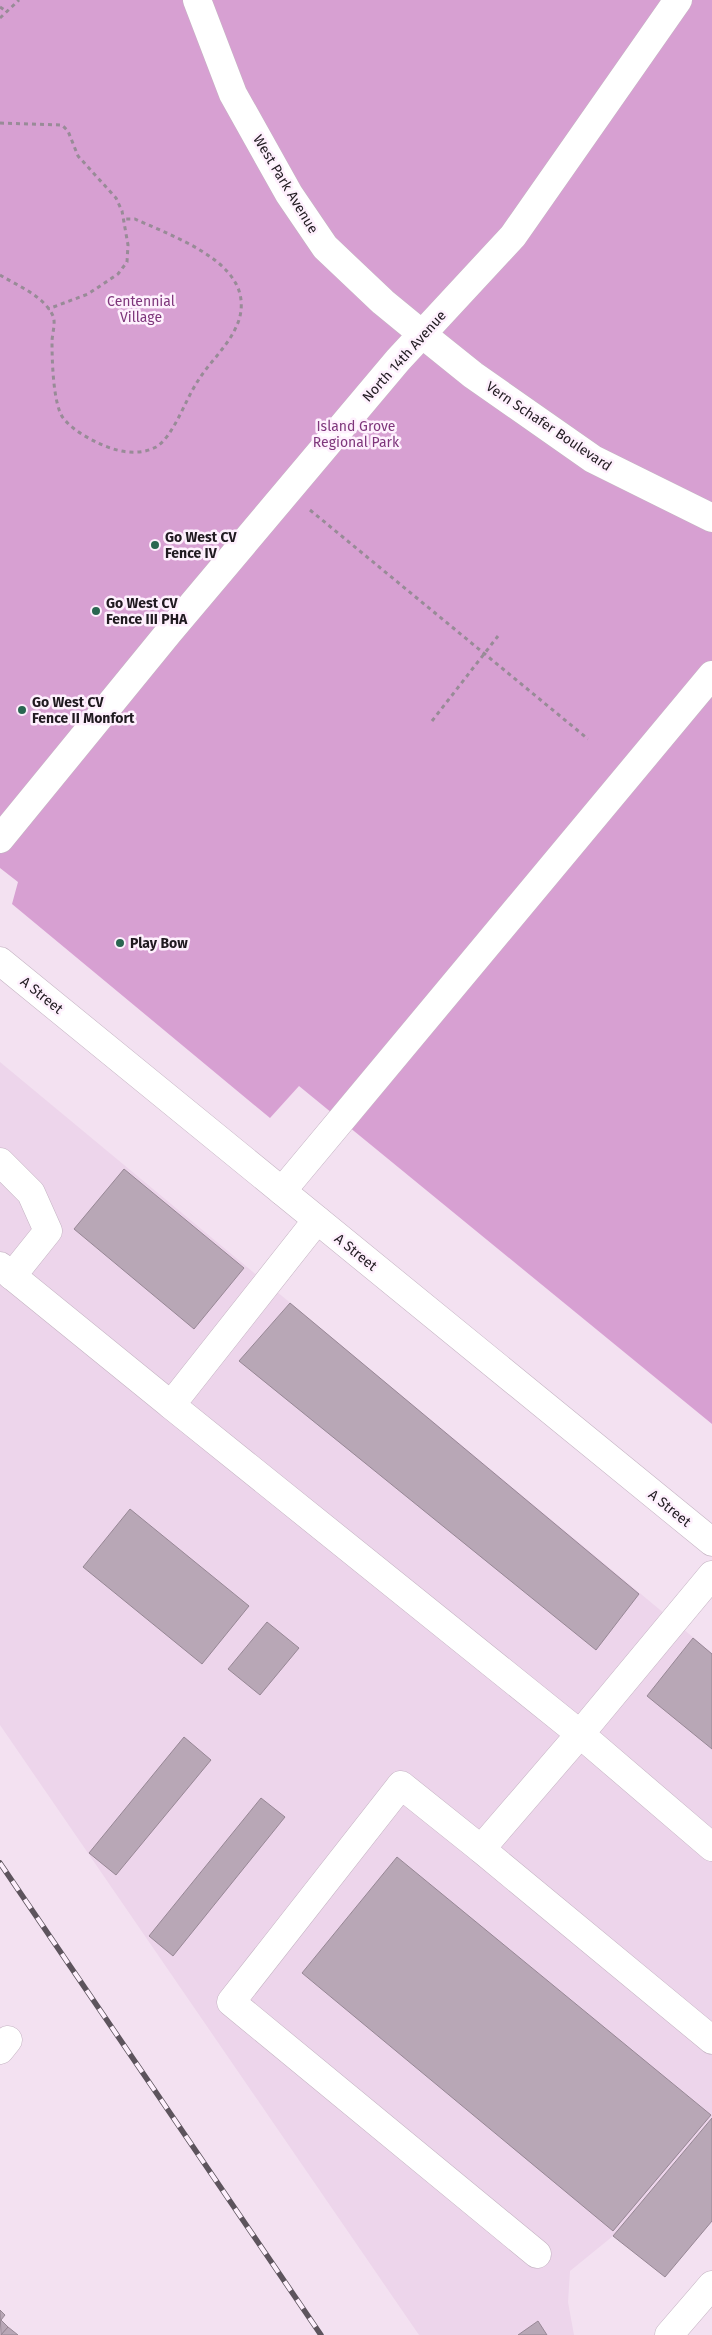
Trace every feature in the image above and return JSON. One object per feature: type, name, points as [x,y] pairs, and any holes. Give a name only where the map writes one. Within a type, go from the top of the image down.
[{"type":"street","name":"West Park Avenue","points":[[197,0],[233,94],[289,194],[325,247],[383,302],[422,334]]},
{"type":"street","name":"North 14th Avenue","points":[[0,839],[176,638],[422,334],[513,236],[678,0]]},
{"type":"street","name":"Vern Schafer Boulevard","points":[[422,334],[473,375],[593,459],[696,512],[712,518]]},
{"type":"street","points":[[282,1191],[712,675]]},
{"type":"street","name":"A Street","points":[[0,961],[712,1542]]},
{"type":"street","points":[[0,1162],[31,1193],[48,1231],[6,1271],[580,1734],[712,1848]]},
{"type":"street","points":[[171,1405],[317,1220]]},
{"type":"street","points":[[481,1849],[580,1734],[712,1575]]},
{"type":"street","points":[[537,2254],[231,2002],[401,1784],[712,2040]]},
{"type":"street","points":[[669,2335],[712,2285]]},
{"type":"path","points":[[0,18],[19,0]]},
{"type":"path","points":[[0,7],[6,12]]},
{"type":"path","points":[[0,123],[62,125],[68,131],[78,156],[116,198],[124,219],[128,245],[127,262],[118,274],[88,294],[48,309]]},
{"type":"path","points":[[0,275],[43,301],[54,318],[52,344],[56,404],[62,418],[80,433],[126,453],[155,447],[167,437],[196,382],[229,340],[238,325],[242,302],[236,284],[227,270],[214,258],[135,218],[124,219]]},
{"type":"path","points":[[304,505],[588,739]]},
{"type":"path","points":[[432,721],[498,636]]},
{"type":"shaded area","points":[[0,1062],[712,1653],[712,2118],[613,2236],[570,2271],[568,2302],[574,2335],[419,2335],[0,1725]]},
{"type":"green space","name":"Island Grove Regional Park","points":[[0,0],[712,0],[712,1424],[299,1086],[270,1118],[12,904],[18,882],[0,868]]},
{"type":"building","points":[[124,1169],[244,1268],[194,1329],[74,1229]]},
{"type":"building","points":[[290,1303],[639,1594],[596,1650],[239,1361]]},
{"type":"building","points":[[130,1509],[249,1606],[202,1664],[83,1567]]},
{"type":"building","points":[[267,1622],[299,1648],[260,1695],[228,1669]]},
{"type":"building","points":[[693,1638],[712,1654],[712,1749],[647,1696]]},
{"type":"building","points":[[184,1737],[211,1760],[116,1875],[89,1853]]},
{"type":"building","points":[[261,1798],[285,1817],[173,1956],[149,1936]]},
{"type":"building","points":[[397,1857],[711,2115],[613,2231],[302,1973]]},
{"type":"building","points":[[712,2118],[712,2221],[665,2277],[613,2236]]},
{"type":"building","points":[[0,2310],[5,2315],[1,2320],[8,2327],[1,2335]]},
{"type":"building","points":[[538,2321],[547,2335],[518,2335]]},
{"type":"building","points":[[8,2327],[18,2335],[1,2335]]},
{"type":"railway","points":[[0,1863],[321,2335]]},
{"type":"place","name":"Go West CV Fence IV","points":[[155,545]]},
{"type":"place","name":"Go West CV Fence III PHA","points":[[96,611]]},
{"type":"place","name":"Go West CV Fence II Monfort","points":[[22,710]]},
{"type":"place","name":"Play Bow","points":[[120,943]]},
{"type":"park label","name":"Centennial Village","points":[[141,310]]}]
